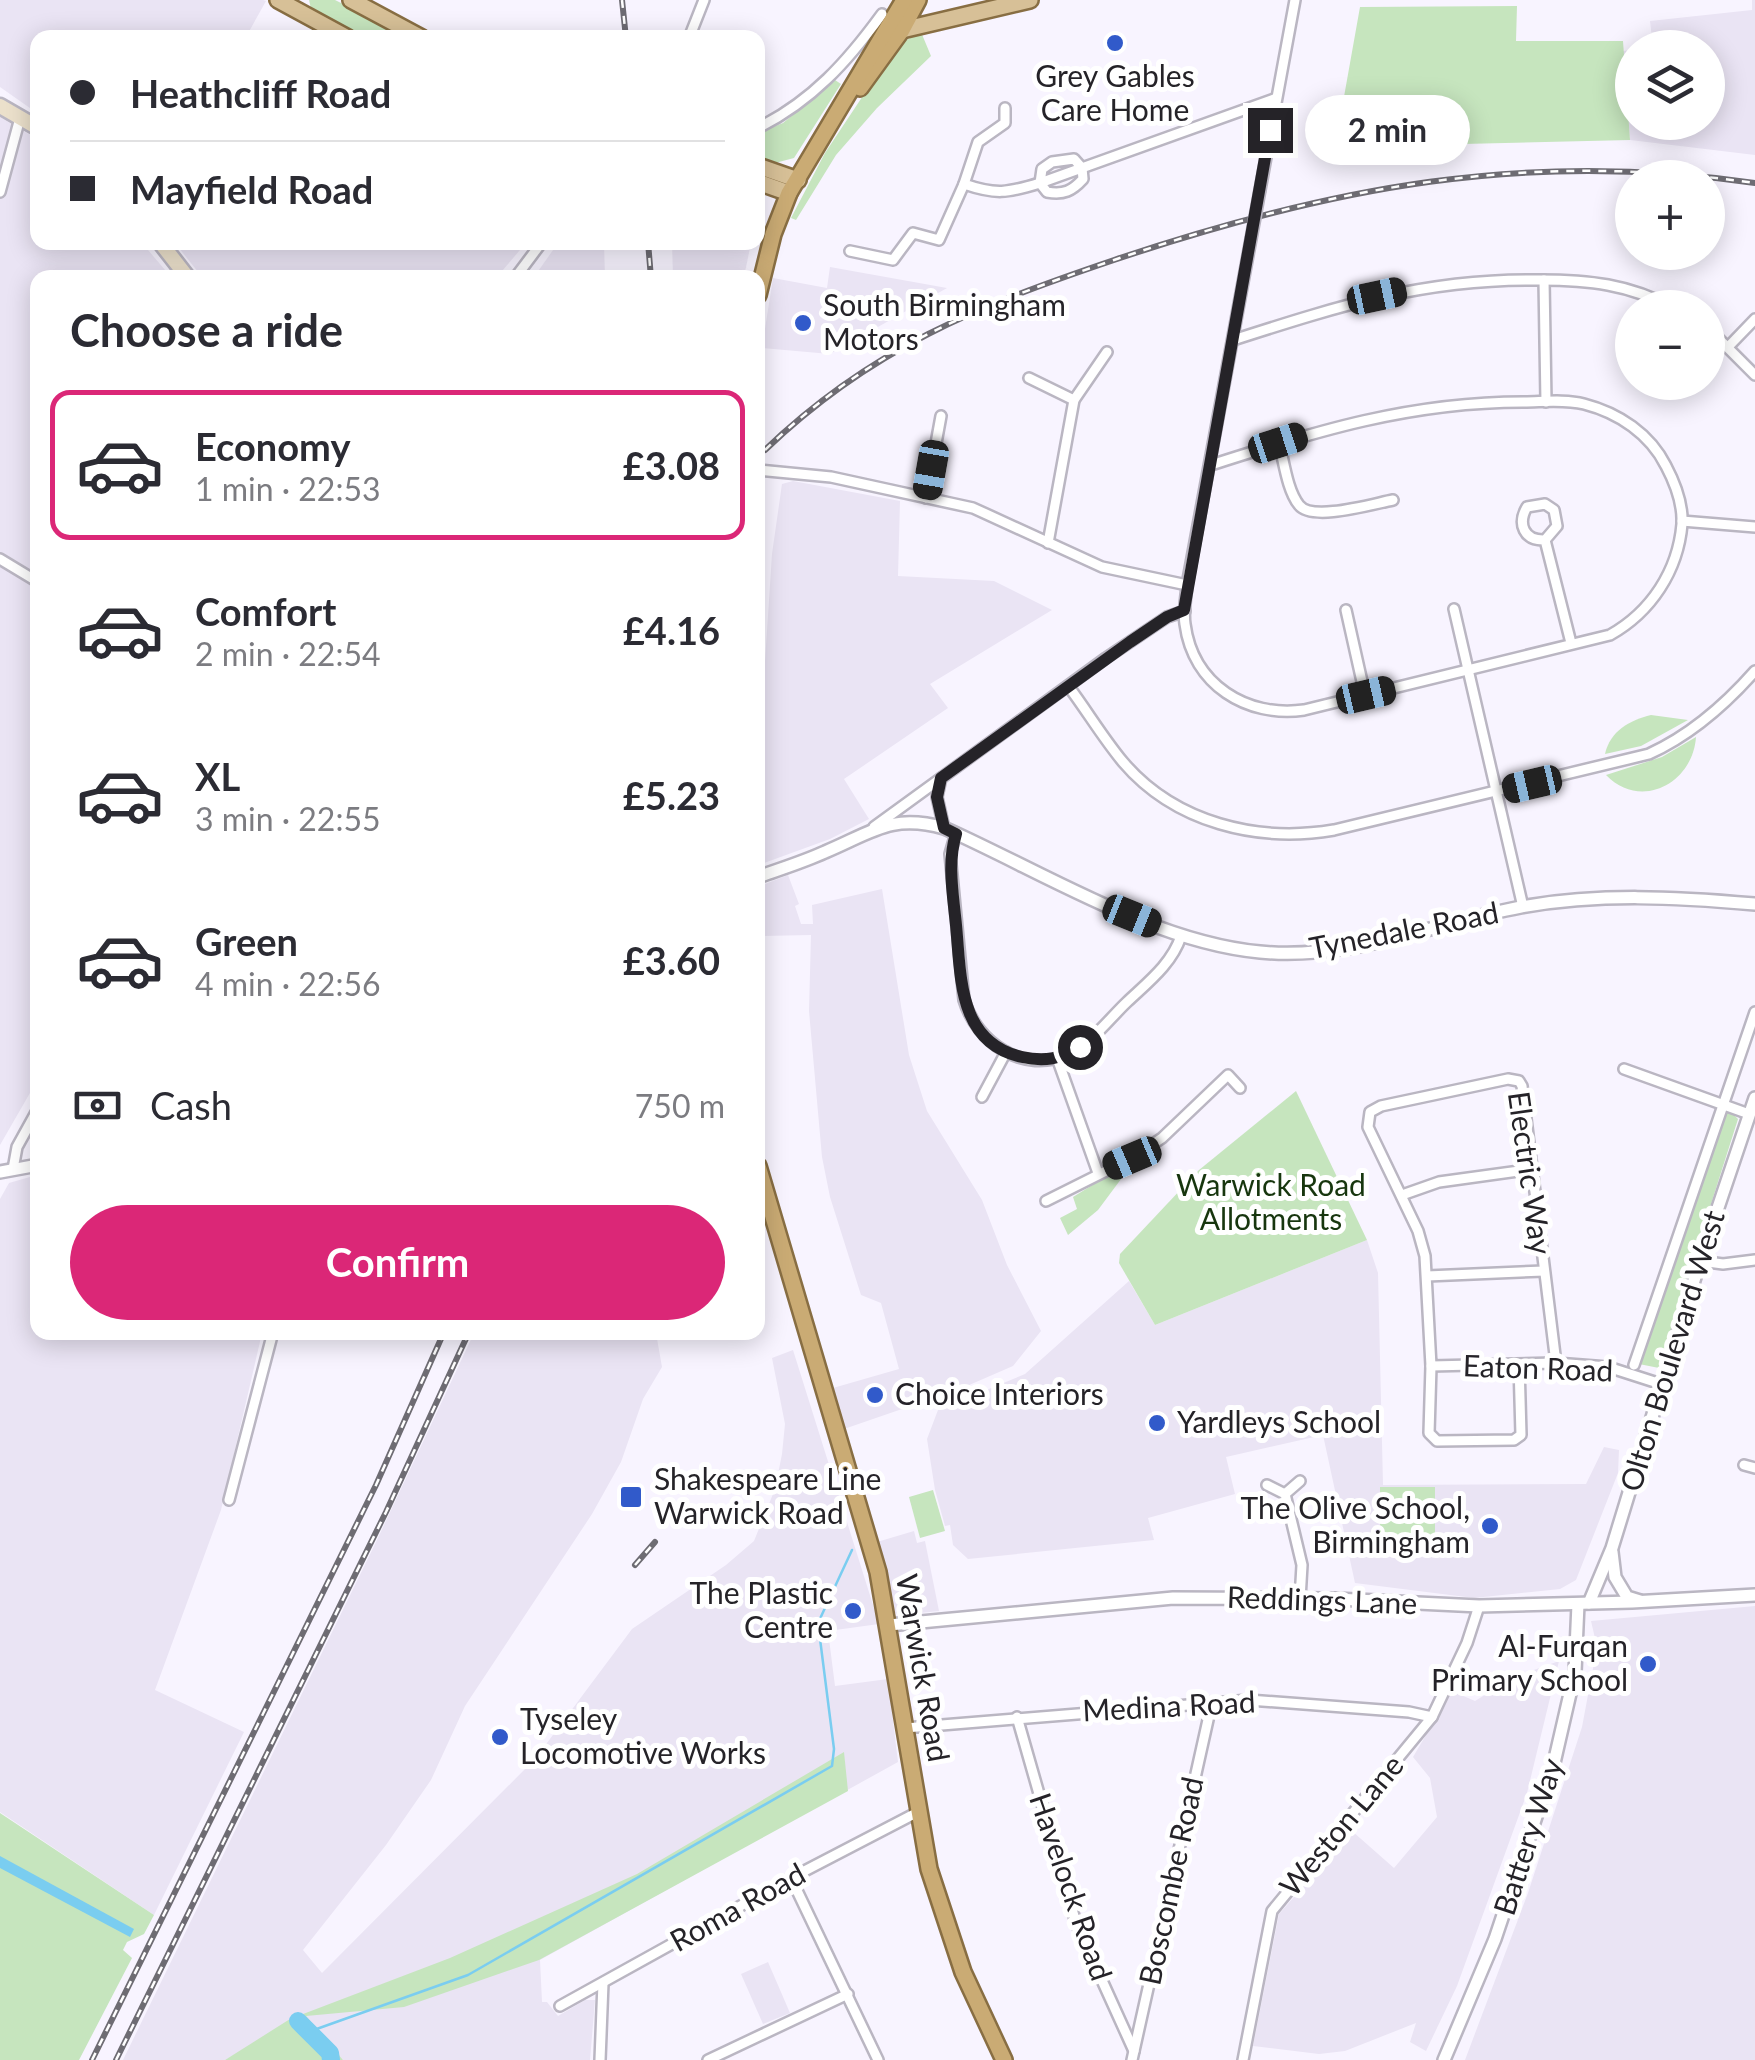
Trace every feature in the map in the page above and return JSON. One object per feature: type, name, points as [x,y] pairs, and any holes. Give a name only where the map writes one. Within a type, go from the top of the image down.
[{"type":"highway","points":[[827,130],[852,83],[902,13]]},
{"type":"highway","points":[[764,270],[773,234],[794,186],[902,13]]},
{"type":"highway","name":"Warwick Road","points":[[765,1189],[862,1512],[889,1625],[918,1812],[940,1908],[963,1972],[1004,2060]]},
{"type":"main road","points":[[351,0],[407,30]]},
{"type":"main road","points":[[902,13],[972,12],[1030,0]]},
{"type":"main road","points":[[287,2],[334,30]]},
{"type":"main road","points":[[0,106],[30,124]]},
{"type":"main road","points":[[765,170],[794,186]]},
{"type":"main road","points":[[765,183],[794,186]]},
{"type":"main road","points":[[166,250],[182,270]]},
{"type":"street","points":[[693,30],[704,0]]},
{"type":"street","points":[[1211,465],[1390,413],[1465,404],[1546,402],[1590,406],[1636,428],[1651,442],[1671,476],[1682,520],[1677,550],[1657,595],[1627,626],[1610,635],[1469,670],[1288,712],[1254,709],[1224,692],[1201,668],[1186,631],[1187,585],[1295,0]]},
{"type":"street","points":[[765,124],[834,75],[902,13]]},
{"type":"street","points":[[834,75],[852,83]]},
{"type":"street","points":[[964,184],[990,193],[1006,193],[1040,184],[1274,99]]},
{"type":"street","points":[[850,251],[893,260],[914,233],[939,240],[978,142],[1005,123],[1005,108]]},
{"type":"street","points":[[0,192],[20,118]]},
{"type":"street","points":[[1074,160],[1082,168],[1083,179],[1073,190],[1047,192],[1040,184],[1042,170],[1052,162],[1074,160]]},
{"type":"street","points":[[520,270],[536,250]]},
{"type":"street","points":[[1544,280],[1546,402]]},
{"type":"street","points":[[1233,340],[1336,306],[1451,282],[1604,282],[1633,290]]},
{"type":"street","points":[[1729,346],[1755,319]]},
{"type":"street","points":[[1725,343],[1755,375]]},
{"type":"street","points":[[1048,543],[1074,400],[1108,352]]},
{"type":"street","points":[[1029,378],[1074,400]]},
{"type":"street","points":[[926,498],[940,416]]},
{"type":"street","points":[[1278,443],[1295,498],[1310,513],[1393,500]]},
{"type":"street","points":[[765,471],[831,477],[972,508],[1102,568],[1187,585]]},
{"type":"street","points":[[1546,504],[1554,510],[1557,526],[1544,540],[1526,536],[1522,516],[1527,507],[1546,504]]},
{"type":"street","points":[[1682,520],[1755,528]]},
{"type":"street","points":[[1544,540],[1571,643]]},
{"type":"street","points":[[0,559],[30,577]]},
{"type":"street","points":[[1454,609],[1523,907]]},
{"type":"street","points":[[765,874],[827,852],[874,828],[1154,625],[1184,610]]},
{"type":"street","points":[[1346,610],[1366,695]]},
{"type":"street","points":[[1068,687],[1122,760],[1146,785],[1203,818],[1239,830],[1292,836],[1316,834],[1600,768],[1664,747],[1689,733],[1731,698],[1755,671]]},
{"type":"street","points":[[941,778],[937,797],[950,831],[964,1000],[970,1020],[981,1035],[1006,1052],[1034,1060],[1056,1058],[1080,1047],[1170,958],[1181,936]]},
{"type":"street","name":"Tynedale Road","points":[[874,828],[895,822],[921,822],[950,831],[1181,936],[1258,952],[1335,950],[1523,907],[1674,896],[1755,904]]},
{"type":"street","points":[[1634,1365],[1755,1012]]},
{"type":"street","points":[[982,1096],[1006,1052]]},
{"type":"street","points":[[1056,1058],[1098,1172]]},
{"type":"street","points":[[1624,1070],[1749,1114]]},
{"type":"street","points":[[1046,1202],[1098,1172],[1132,1158],[1162,1138],[1228,1075],[1240,1088]]},
{"type":"street","name":"Electric Way","points":[[1367,1118],[1380,1106],[1516,1078],[1522,1086],[1556,1364]]},
{"type":"street","name":"Olton Boulevard West","points":[[1584,1604],[1612,1548],[1700,1261],[1755,1098]]},
{"type":"street","name":"Eaton Road","points":[[1367,1118],[1418,1232],[1426,1276],[1431,1366],[1608,1367],[1664,1385]]},
{"type":"street","points":[[7,1171],[30,1124]]},
{"type":"street","points":[[1402,1195],[1439,1182],[1532,1169]]},
{"type":"street","points":[[1700,1261],[1723,1264],[1755,1260]]},
{"type":"street","points":[[1426,1276],[1544,1271]]},
{"type":"street","points":[[229,1500],[271,1340]]},
{"type":"street","points":[[1431,1366],[1428,1433],[1437,1442],[1514,1440],[1521,1435],[1519,1364]]},
{"type":"street","points":[[1284,1494],[1300,1480]]},
{"type":"street","points":[[1266,1486],[1284,1494]]},
{"type":"street","points":[[1284,1494],[1302,1565],[1300,1599]]},
{"type":"street","points":[[1612,1548],[1615,1577],[1627,1596],[1642,1602]]},
{"type":"street","name":"Reddings Lane","points":[[889,1625],[1173,1598],[1479,1606],[1755,1595]]},
{"type":"street","name":"Battery Way","points":[[1444,2060],[1496,1938],[1554,1763],[1575,1672],[1584,1604]]},
{"type":"street","name":"Weston Lane","points":[[1242,2060],[1272,1911],[1432,1717],[1479,1606]]},
{"type":"street","name":"Medina Road","points":[[906,1728],[1250,1700],[1432,1717]]},
{"type":"street","name":"Boscombe Road","points":[[1133,2057],[1212,1702]]},
{"type":"street","name":"Havelock Road","points":[[1017,1717],[1076,1923],[1133,2057]]},
{"type":"street","name":"Roma Road","points":[[560,2006],[918,1812]]},
{"type":"street","points":[[791,1878],[878,2060]]},
{"type":"street","points":[[600,2060],[603,1983]]},
{"type":"street","points":[[708,2060],[848,1994]]},
{"type":"shaded area","points":[[0,0],[266,1],[250,30],[30,30],[30,108],[0,87]]},
{"type":"shaded area","points":[[1755,0],[1755,155],[1630,140],[1725,140],[1725,30],[1651,30],[1650,21],[1752,10]]},
{"type":"shaded area","points":[[0,117],[30,135],[30,250],[148,250],[165,270],[30,270],[30,1093],[0,1145]]},
{"type":"shaded area","points":[[181,250],[520,250],[503,270],[196,270]]},
{"type":"shaded area","points":[[553,250],[604,250],[605,270],[539,270]]},
{"type":"shaded area","points":[[672,250],[750,250],[745,270],[673,270]]},
{"type":"shaded area","points":[[830,267],[947,288],[830,354],[765,348],[773,278],[827,288]]},
{"type":"shaded area","points":[[793,481],[900,501],[898,576],[994,581],[1052,610],[930,684],[948,708],[844,779],[869,819],[830,839],[765,863],[765,662],[772,554],[782,484]]},
{"type":"shaded area","points":[[788,875],[799,904],[795,906],[801,924],[813,924],[812,905],[882,889],[909,1055],[927,1111],[982,1200],[1007,1265],[1041,1331],[1013,1366],[960,1389],[844,1429],[833,1388],[899,1369],[881,1303],[861,1295],[830,1197],[822,1157],[809,1011],[811,935],[765,936],[765,884]]},
{"type":"shaded area","points":[[30,1177],[30,1340],[260,1340],[221,1510],[155,1690],[244,1732],[154,1915],[0,1812],[0,1199],[9,1183]]},
{"type":"shaded area","name":"Yardleys School","points":[[1367,1240],[1378,1273],[1383,1485],[1586,1484],[1604,1447],[1619,1450],[1618,1473],[1576,1580],[1560,1589],[1474,1598],[1355,1583],[1323,1435],[1226,1457],[1235,1494],[1148,1518],[1154,1540],[968,1559],[953,1545],[950,1525],[945,1526],[935,1490],[927,1439],[938,1410],[1025,1374],[1129,1281],[1155,1325]]},
{"type":"shaded area","points":[[471,1340],[657,1340],[662,1367],[643,1399],[621,1462],[592,1514],[465,1706],[431,1780],[386,1845],[303,1950],[322,1973],[535,1759],[632,1629],[726,1565],[754,1541],[775,1489],[785,1424],[772,1358],[793,1350],[879,1624],[828,1631],[835,1686],[888,1679],[898,1762],[540,1960],[542,2002],[547,2002],[558,2016],[585,2000],[595,2000],[590,2060],[343,2060],[304,2016],[225,2060],[123,2060]]},
{"type":"shaded area","points":[[914,1531],[917,1543],[925,1541],[939,1611],[901,1615],[895,1613],[877,1542]]},
{"type":"shaded area","points":[[1755,1606],[1755,2060],[1465,2060],[1528,1893],[1582,1727],[1597,1647],[1591,1621]]},
{"type":"shaded area","points":[[1559,1661],[1527,1793],[1457,1986],[1426,2051],[1410,2042],[1416,2023],[1345,2051],[1319,2054],[1253,2046],[1279,1914],[1352,1831],[1394,1868],[1437,1817],[1430,1778],[1413,1757],[1452,1691],[1475,1701],[1514,1677]]},
{"type":"shaded area","points":[[768,1962],[790,2013],[763,2024],[741,1974]]},
{"type":"green space","points":[[309,0],[335,0],[395,30],[347,30],[312,13]]},
{"type":"green space","points":[[1517,6],[1516,41],[1615,41],[1615,140],[1630,140],[1463,144],[1332,164],[1360,7]]},
{"type":"green space","points":[[921,32],[931,56],[836,155],[796,220],[791,218],[825,153],[896,46]]},
{"type":"green space","points":[[835,80],[841,84],[794,158],[775,163],[765,159],[765,130],[783,123]]},
{"type":"green space","points":[[1651,715],[1688,720],[1641,746],[1605,754],[1611,739],[1622,728]]},
{"type":"green space","points":[[1696,737],[1686,767],[1663,787],[1634,791],[1606,775],[1662,757]]},
{"type":"green space","name":"Warwick Road Allotments","points":[[1296,1091],[1367,1240],[1155,1325],[1119,1263],[1120,1254],[1199,1170]]},
{"type":"green space","points":[[1729,1110],[1738,1119],[1659,1368],[1639,1364],[1718,1126],[1724,1111]]},
{"type":"green space","points":[[1130,1167],[1098,1210],[1068,1235],[1060,1218],[1077,1209],[1073,1197],[1112,1173]]},
{"type":"green space","points":[[1380,1487],[1435,1487],[1435,1540],[1380,1540]]},
{"type":"green space","points":[[933,1490],[945,1531],[920,1538],[909,1497]]},
{"type":"green space","points":[[844,1752],[848,1791],[539,1960],[404,2007],[306,2016],[343,2060],[225,2060],[290,2019],[450,1958],[637,1874]]},
{"type":"green space","points":[[0,1813],[154,1915],[144,1934],[127,1942],[123,1950],[132,1958],[79,2060],[0,2060]]},
{"type":"water","points":[[0,1856],[134,1929],[130,1937],[0,1868]]},
{"type":"waterway","points":[[311,2031],[468,1975],[832,1766],[834,1749],[818,1623],[852,1550]]},
{"type":"waterway","points":[[298,2021],[330,2053],[331,2060]]},
{"type":"railway","points":[[622,0],[625,30]]},
{"type":"railway","points":[[765,450],[845,384],[928,334],[1017,295],[1194,234],[1352,195],[1509,174],[1589,171],[1755,183]]},
{"type":"railway","points":[[649,250],[650,270]]},
{"type":"railway","points":[[92,2060],[376,1485],[440,1340]]},
{"type":"railway","points":[[116,2060],[386,1512],[465,1340]]},
{"type":"railway","points":[[635,1565],[655,1542]]},
{"type":"place","name":"Grey Gables Care Home","points":[[1115,43]]},
{"type":"place","name":"South Birmingham Motors","points":[[803,323]]},
{"type":"place","name":"Choice Interiors","points":[[875,1395]]},
{"type":"place","name":"Yardleys School","points":[[1157,1423]]},
{"type":"place","name":"Shakespeare Line Warwick Road","points":[[631,1497]]},
{"type":"place","name":"The Olive School, Birmingham","points":[[1490,1526]]},
{"type":"place","name":"The Plastic Centre","points":[[853,1611]]},
{"type":"place","name":"Al-Furqan Primary School","points":[[1648,1664]]},
{"type":"place","name":"Tyseley Locomotive Works","points":[[500,1737]]},
{"type":"route","points":[[1080,1047],[1046,1060],[1018,1057],[993,1045],[970,1020],[964,1000],[950,854],[956,834],[944,828],[937,797],[941,778],[1130,642],[1184,610],[1270,130]]}]
